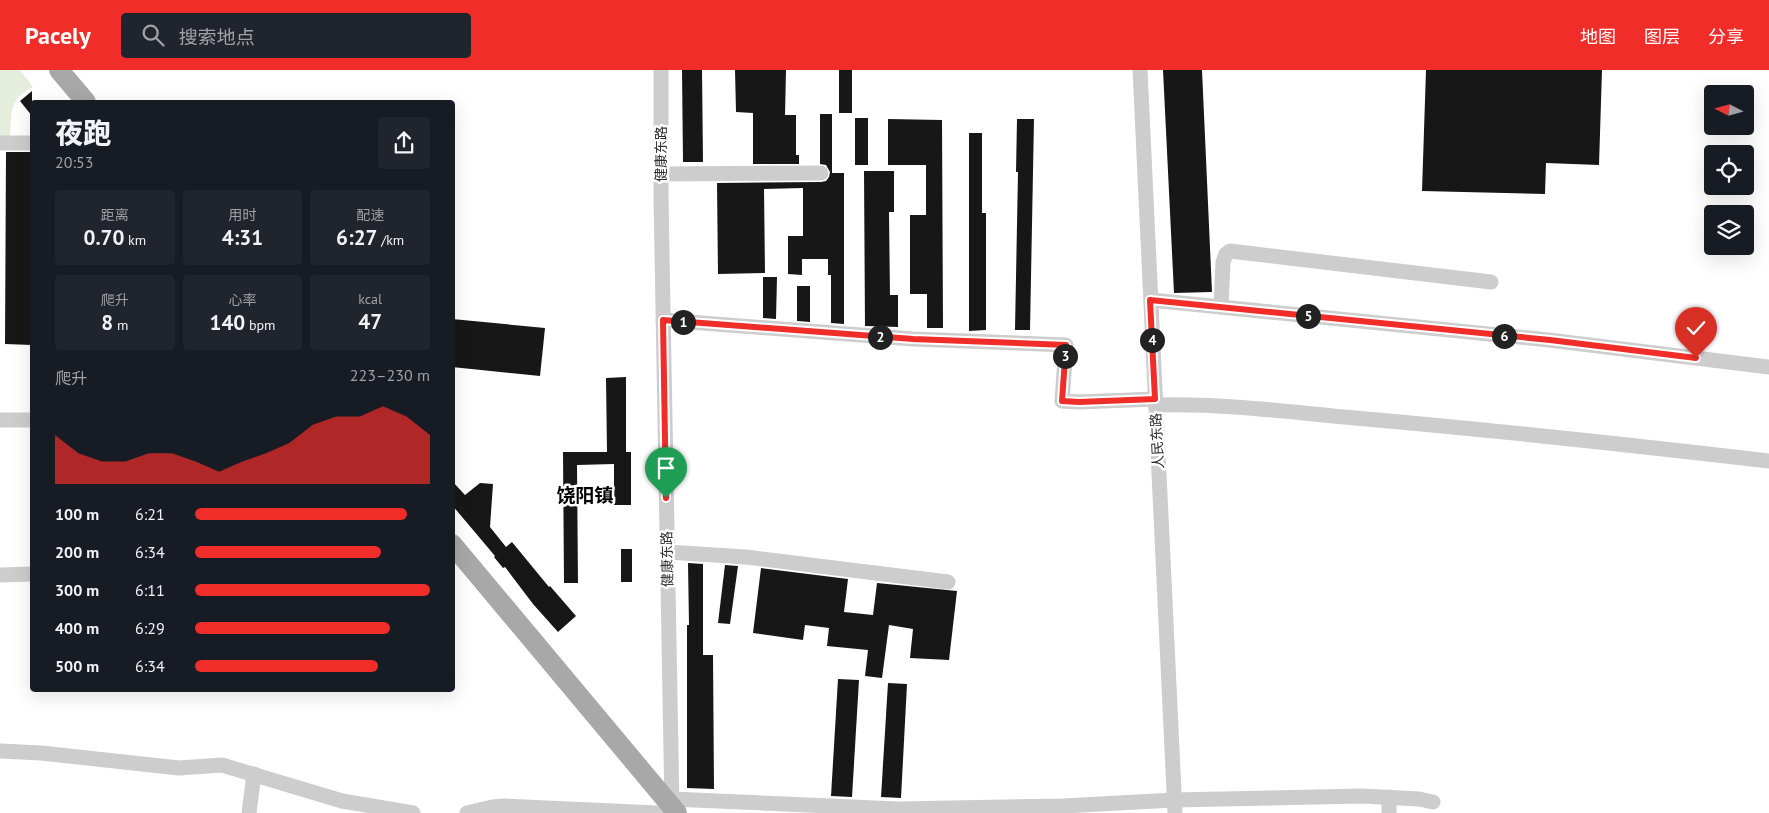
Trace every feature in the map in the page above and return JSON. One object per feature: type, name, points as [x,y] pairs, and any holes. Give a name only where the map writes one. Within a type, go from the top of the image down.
[{"type":"main road","points":[[59,70],[84,100]]},
{"type":"main road","points":[[455,548],[670,809]]},
{"type":"street","name":"健康东路","points":[[661,70],[670,809]]},
{"type":"street","name":"人民东路","points":[[1140,70],[1174,806]]},
{"type":"street","points":[[0,143],[30,143]]},
{"type":"street","points":[[661,174],[821,173]]},
{"type":"street","points":[[1221,307],[1223,262],[1226,254],[1230,251],[1491,282]]},
{"type":"street","points":[[1150,300],[1550,340],[1769,367]]},
{"type":"street","points":[[663,320],[913,339],[1066,345],[1062,401],[1155,402],[1406,422],[1769,461]]},
{"type":"street","points":[[0,420],[30,420]]},
{"type":"street","points":[[667,552],[746,556],[948,582]]},
{"type":"street","points":[[0,575],[30,574]]},
{"type":"street","points":[[0,751],[41,753],[179,768],[222,765],[342,800],[413,813]]},
{"type":"street","points":[[249,813],[254,774]]},
{"type":"street","points":[[467,813],[496,810],[1174,806],[1361,796],[1419,799],[1433,802]]},
{"type":"street","points":[[1389,813],[1390,797]]},
{"type":"green space","points":[[0,70],[20,70],[33,87],[15,102],[10,137],[0,137]]},
{"type":"building","points":[[682,70],[702,70],[703,162],[683,162]]},
{"type":"building","points":[[735,70],[786,70],[785,115],[796,115],[796,155],[799,155],[799,164],[753,164],[753,113],[736,112]]},
{"type":"building","points":[[839,70],[852,70],[852,113],[839,113]]},
{"type":"building","points":[[1163,70],[1202,70],[1212,292],[1174,293]]},
{"type":"building","points":[[1426,70],[1602,70],[1599,165],[1546,163],[1545,194],[1422,191]]},
{"type":"building","points":[[32,91],[30,114],[20,101]]},
{"type":"building","points":[[820,114],[832,114],[832,173],[844,173],[844,324],[831,323],[831,275],[828,275],[828,259],[802,259],[802,275],[788,274],[788,236],[803,236],[803,188],[764,189],[765,273],[718,274],[717,183],[826,181],[830,172],[826,165],[820,164]]},
{"type":"building","points":[[855,118],[868,118],[868,165],[855,165]]},
{"type":"building","points":[[888,119],[942,120],[943,328],[927,328],[927,294],[910,294],[910,215],[926,215],[926,165],[888,165]]},
{"type":"building","points":[[1017,119],[1034,119],[1030,330],[1015,330],[1018,172],[1016,172]]},
{"type":"building","points":[[969,133],[982,133],[982,213],[986,213],[986,330],[969,331]]},
{"type":"building","points":[[6,152],[30,152],[30,345],[5,344]]},
{"type":"building","points":[[864,171],[894,171],[894,212],[889,212],[890,295],[898,295],[898,327],[865,326]]},
{"type":"building","points":[[763,277],[777,277],[776,319],[763,318]]},
{"type":"building","points":[[797,286],[810,286],[810,322],[797,321]]},
{"type":"building","points":[[455,319],[545,328],[540,376],[455,367]]},
{"type":"building","points":[[626,377],[626,452],[631,452],[631,505],[614,505],[614,464],[577,465],[578,583],[564,583],[563,452],[607,452],[606,378]]},
{"type":"building","points":[[480,483],[493,484],[490,527],[506,547],[512,542],[576,616],[558,632],[455,509],[455,484],[465,495]]},
{"type":"building","points":[[621,549],[632,549],[632,582],[621,582]]},
{"type":"building","points":[[688,563],[703,564],[703,655],[713,655],[714,789],[687,788]]},
{"type":"building","points":[[725,565],[738,566],[730,624],[718,623]]},
{"type":"building","points":[[761,568],[848,579],[844,612],[873,615],[877,583],[957,591],[949,660],[910,658],[913,629],[889,625],[882,678],[865,676],[868,650],[827,646],[829,628],[805,625],[803,640],[753,633]]},
{"type":"building","points":[[838,679],[859,680],[852,797],[831,796]]},
{"type":"building","points":[[888,683],[907,684],[901,798],[881,797]]},
{"type":"district","name":"饶阳镇","points":[[585,495]]},
{"type":"route","points":[[666,498],[663,320],[913,339],[1066,345],[1062,401],[1079,402],[1155,399],[1150,300],[1550,340],[1696,358]]}]
